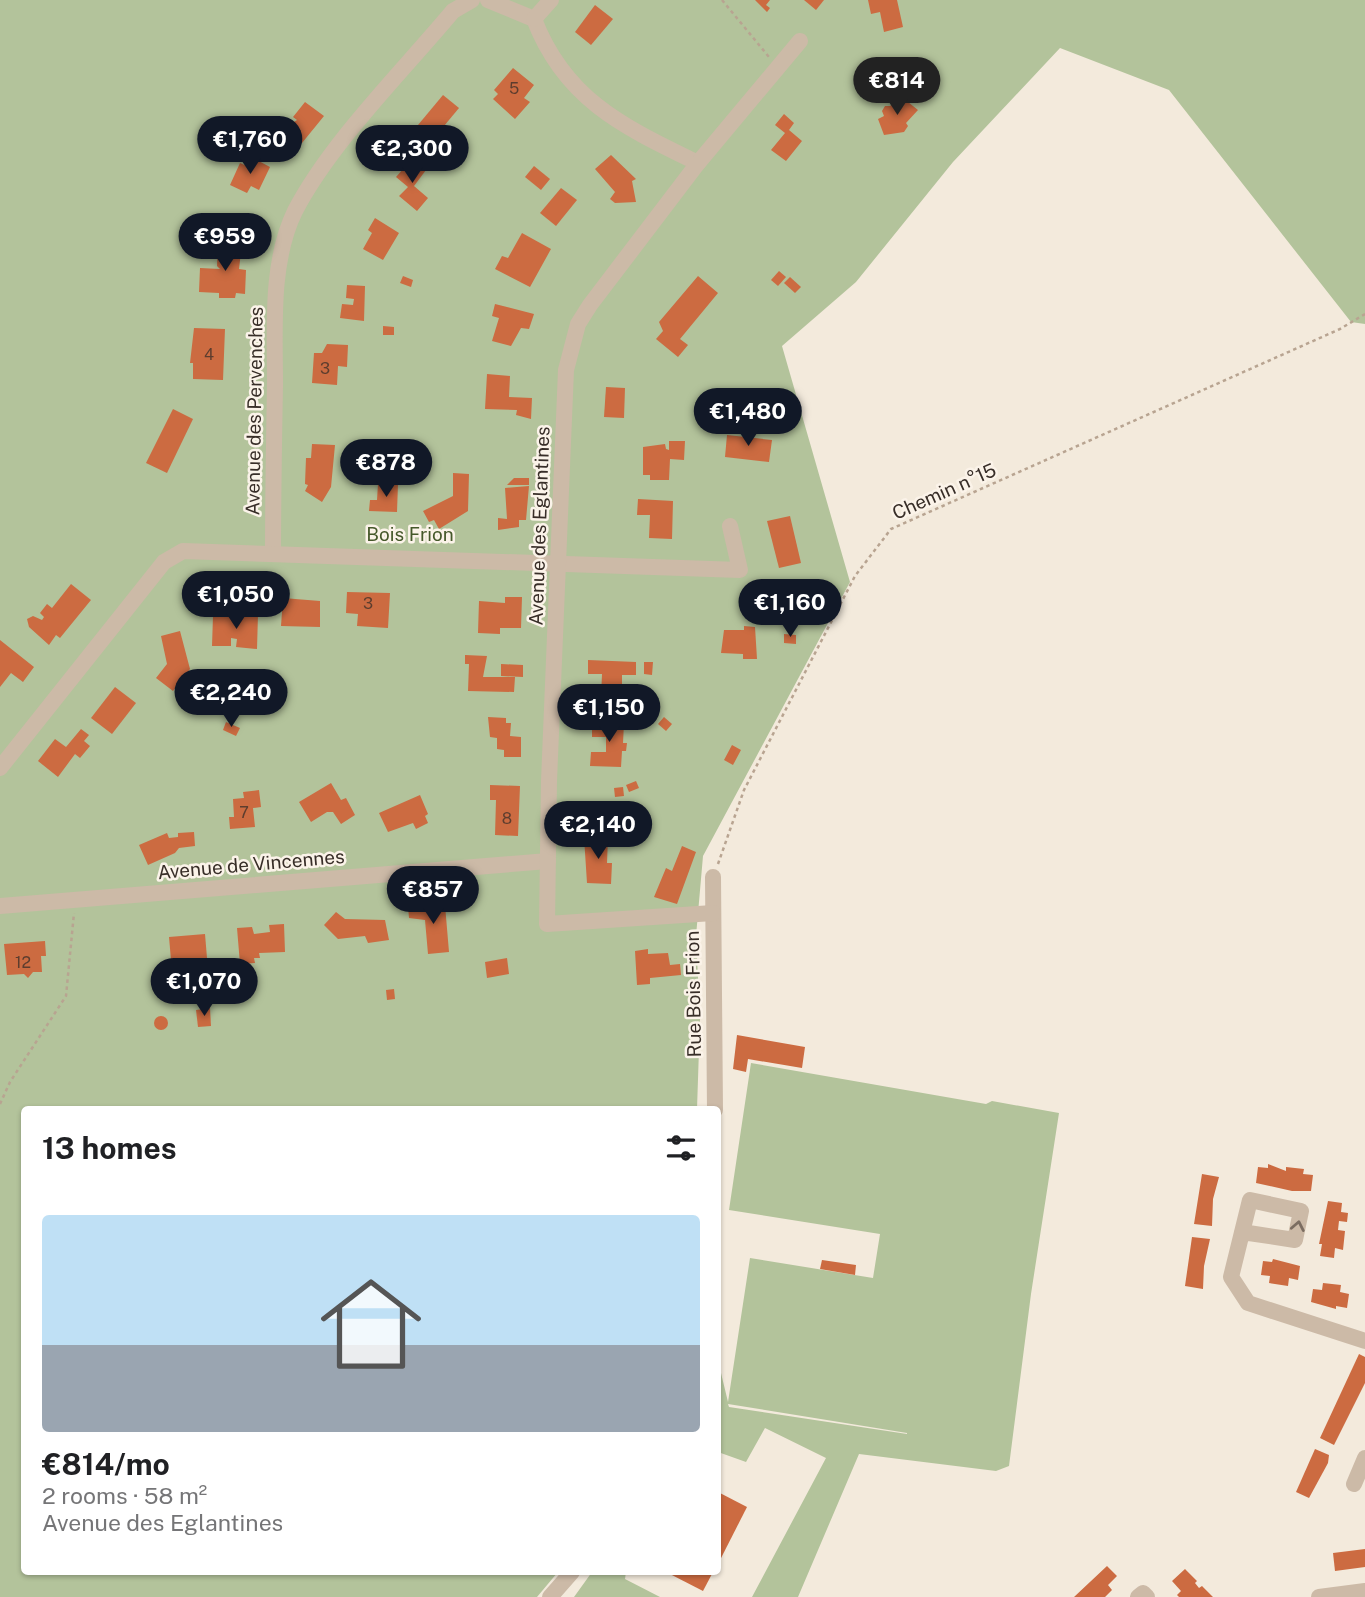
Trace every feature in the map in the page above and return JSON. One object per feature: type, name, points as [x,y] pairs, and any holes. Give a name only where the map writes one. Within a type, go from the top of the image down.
[{"type":"street","name":"Avenue des Pervenches","points":[[273,554],[275,319],[281,255],[288,229],[296,210],[337,148],[453,11],[472,0]]},
{"type":"street","points":[[488,0],[534,19],[558,68],[592,103],[634,132],[698,163]]},
{"type":"street","points":[[534,19],[551,0]]},
{"type":"street","name":"Avenue des Eglantines","points":[[713,913],[547,924],[566,370],[570,346],[590,305],[698,163],[800,41]]},
{"type":"street","points":[[0,768],[173,555],[183,551],[740,570],[730,526]]},
{"type":"street","name":"Avenue de Vincennes","points":[[0,906],[548,861]]},
{"type":"street","name":"Rue Bois Frion","points":[[713,877],[715,1106]]},
{"type":"street","points":[[1242,1232],[1295,1240],[1301,1211],[1250,1200],[1242,1232],[1231,1277],[1248,1303],[1365,1340]]},
{"type":"street","points":[[1354,1484],[1365,1458]]},
{"type":"street","points":[[550,1597],[569,1575]]},
{"type":"street","points":[[1320,1597],[1365,1591]]},
{"type":"street","points":[[1138,1597],[1143,1593],[1147,1597]]},
{"type":"path","points":[[722,0],[761,43],[776,69]]},
{"type":"path","name":"Chemin n°15","points":[[713,877],[744,790],[855,576],[891,529],[1340,329],[1365,314]]},
{"type":"path","points":[[0,1104],[10,1082],[66,996],[75,900]]},
{"type":"green space","name":"Bois Frion","points":[[0,0],[1365,0],[1365,324],[1351,322],[1169,90],[1060,48],[953,162],[856,282],[782,346],[850,582],[703,856],[696,936],[700,1019],[697,1106],[21,1106],[21,1575],[555,1575],[537,1597],[0,1597]]},
{"type":"green space","points":[[751,1063],[986,1104],[992,1101],[1059,1113],[1031,1294],[1009,1466],[996,1471],[859,1454],[798,1597],[752,1597],[826,1458],[765,1428],[746,1462],[721,1453],[721,1373],[728,1402],[750,1258],[873,1278],[880,1234],[729,1210]],"holes":[[[728,1404],[907,1433],[729,1407]]]},
{"type":"green space","points":[[590,1575],[626,1575],[625,1579],[660,1597],[574,1597]]},
{"type":"building","points":[[755,0],[770,0],[766,5],[770,8],[767,12]]},
{"type":"building","points":[[804,0],[824,0],[816,10]]},
{"type":"building","points":[[868,0],[897,0],[903,27],[884,32],[880,12],[871,14]]},
{"type":"building","points":[[595,5],[613,19],[591,45],[575,32]]},
{"type":"building","points":[[513,68],[534,85],[524,98],[530,102],[515,119],[493,99],[498,94],[494,90]]},
{"type":"building","points":[[443,95],[459,108],[434,138],[418,125]]},
{"type":"building","points":[[903,98],[918,110],[906,123],[908,126],[904,132],[884,135],[878,119],[884,116],[882,111],[885,106],[890,106],[895,101],[898,104]]},
{"type":"building","points":[[305,102],[324,116],[302,143],[286,127],[297,120],[293,117]]},
{"type":"building","points":[[784,114],[794,123],[789,130],[802,141],[786,161],[771,150],[785,133],[775,125]]},
{"type":"building","points":[[611,155],[636,179],[632,181],[636,202],[615,203],[610,199],[615,192],[595,169]]},
{"type":"building","points":[[253,158],[270,167],[259,190],[251,186],[247,193],[230,185],[240,163],[249,167]]},
{"type":"building","points":[[412,159],[426,170],[414,186],[428,198],[417,211],[399,196],[408,187],[396,177]]},
{"type":"building","points":[[534,166],[550,179],[541,190],[525,177]]},
{"type":"building","points":[[561,188],[577,200],[556,226],[540,213]]},
{"type":"building","points":[[375,218],[399,233],[383,260],[363,249],[372,233],[368,230]]},
{"type":"building","points":[[522,233],[551,249],[530,287],[495,269],[502,256],[508,258]]},
{"type":"building","points":[[218,242],[242,243],[239,269],[246,270],[245,294],[236,293],[235,298],[219,298],[219,293],[199,292],[200,268],[220,269],[217,266]]},
{"type":"building","points":[[779,271],[786,277],[778,286],[771,280]]},
{"type":"building","points":[[403,276],[413,280],[411,287],[400,283]]},
{"type":"building","points":[[698,276],[718,293],[680,339],[688,345],[678,357],[656,339],[663,331],[659,322]]},
{"type":"building","points":[[790,277],[801,287],[795,293],[784,283]]},
{"type":"building","points":[[347,285],[365,286],[364,321],[340,318],[342,304],[353,305],[354,299],[346,298]]},
{"type":"building","points":[[495,304],[534,314],[529,329],[521,328],[511,346],[492,341],[499,318],[492,316]]},
{"type":"building","points":[[383,326],[394,327],[394,335],[383,335]]},
{"type":"building","points":[[194,328],[225,329],[223,380],[193,379],[193,363],[190,363]]},
{"type":"building","points":[[327,344],[348,345],[347,367],[338,366],[337,385],[312,383],[314,353],[322,353]]},
{"type":"building","points":[[487,374],[510,376],[509,397],[532,398],[531,419],[516,415],[517,410],[485,409]]},
{"type":"building","points":[[606,387],[625,388],[624,418],[604,417]]},
{"type":"building","points":[[173,409],[193,419],[167,473],[146,463]]},
{"type":"building","points":[[727,435],[772,440],[769,462],[725,457]]},
{"type":"building","points":[[669,441],[685,441],[684,460],[670,459],[669,480],[650,480],[650,475],[643,475],[643,447],[665,444],[669,450]]},
{"type":"building","points":[[312,444],[335,445],[331,487],[322,502],[305,491],[308,485],[305,484],[306,458],[311,458]]},
{"type":"building","points":[[453,473],[469,474],[468,511],[439,529],[434,520],[429,522],[423,511],[453,496]]},
{"type":"building","points":[[514,478],[529,478],[529,485],[507,485]]},
{"type":"building","points":[[378,484],[398,484],[397,512],[369,511],[370,500],[377,500]]},
{"type":"building","points":[[529,486],[526,520],[519,520],[519,527],[498,530],[498,518],[507,519],[505,488]]},
{"type":"building","points":[[638,499],[673,501],[672,539],[649,538],[650,515],[637,515]]},
{"type":"building","points":[[790,516],[801,563],[779,568],[767,521]]},
{"type":"building","points":[[71,584],[91,600],[60,638],[56,635],[49,645],[29,627],[27,619],[33,616],[42,620],[44,617],[40,613],[47,604],[52,608]]},
{"type":"building","points":[[347,592],[390,593],[388,628],[357,626],[358,614],[346,613]]},
{"type":"building","points":[[505,597],[522,597],[521,628],[500,628],[500,634],[478,633],[479,601],[505,603]]},
{"type":"building","points":[[283,598],[320,601],[320,627],[281,626]]},
{"type":"building","points":[[238,613],[258,614],[257,649],[236,647],[237,639],[231,638],[231,646],[212,646],[213,616],[237,616]]},
{"type":"building","points":[[744,626],[755,627],[757,659],[743,659],[743,654],[721,653],[724,630],[744,630]]},
{"type":"building","points":[[180,631],[190,669],[173,691],[156,678],[167,664],[161,636]]},
{"type":"building","points":[[784,634],[796,635],[796,644],[784,643]]},
{"type":"building","points":[[0,640],[34,667],[23,682],[11,673],[0,687]]},
{"type":"building","points":[[465,655],[487,656],[483,677],[515,677],[514,692],[468,691],[469,664],[465,664]]},
{"type":"building","points":[[588,660],[636,662],[636,675],[622,675],[622,698],[601,697],[602,674],[588,674]]},
{"type":"building","points":[[644,662],[653,662],[652,675],[644,674]]},
{"type":"building","points":[[501,664],[523,665],[523,677],[501,676]]},
{"type":"building","points":[[115,687],[136,703],[112,734],[91,718]]},
{"type":"building","points":[[488,717],[506,718],[506,723],[511,723],[510,736],[521,737],[521,757],[504,757],[504,750],[497,749],[497,738],[490,737]]},
{"type":"building","points":[[664,717],[672,724],[666,731],[658,724]]},
{"type":"building","points":[[592,721],[624,723],[623,743],[627,743],[626,751],[622,751],[621,767],[590,766],[591,752],[606,752],[606,737],[592,737]]},
{"type":"building","points":[[226,722],[240,728],[236,736],[223,730]]},
{"type":"building","points":[[81,729],[89,735],[84,741],[90,746],[80,758],[75,754],[58,777],[38,761],[55,739],[66,747]]},
{"type":"building","points":[[732,745],[741,750],[733,765],[724,760]]},
{"type":"building","points":[[636,781],[639,788],[629,792],[626,785]]},
{"type":"building","points":[[331,783],[341,800],[346,798],[355,815],[341,824],[333,812],[327,812],[311,822],[299,802]]},
{"type":"building","points":[[490,785],[520,786],[518,836],[495,835],[496,800],[490,800]]},
{"type":"building","points":[[623,787],[624,796],[615,797],[614,788]]},
{"type":"building","points":[[259,790],[261,807],[253,808],[255,827],[230,829],[229,817],[234,817],[233,799],[244,798],[243,792]]},
{"type":"building","points":[[420,795],[428,814],[425,816],[428,823],[416,829],[413,823],[388,832],[379,813]]},
{"type":"building","points":[[194,832],[195,846],[179,848],[175,853],[148,865],[139,845],[167,833],[169,838],[178,837],[178,833]]},
{"type":"building","points":[[584,837],[608,837],[607,863],[612,863],[611,884],[587,883]]},
{"type":"building","points":[[682,846],[696,852],[677,904],[654,897],[666,868],[672,871]]},
{"type":"building","points":[[445,905],[449,952],[428,954],[425,920],[409,918],[408,906]]},
{"type":"building","points":[[336,912],[345,919],[385,920],[389,940],[368,943],[365,936],[338,939],[324,925]]},
{"type":"building","points":[[284,924],[285,952],[259,953],[260,958],[254,958],[255,963],[240,964],[237,928],[252,927],[254,934],[270,932],[269,925]]},
{"type":"building","points":[[205,934],[207,958],[171,960],[169,937]]},
{"type":"building","points":[[45,941],[46,956],[41,956],[42,972],[33,972],[28,978],[24,974],[7,975],[4,944]]},
{"type":"building","points":[[648,949],[648,954],[668,953],[670,965],[680,964],[681,975],[650,978],[650,984],[637,985],[635,951]]},
{"type":"building","points":[[507,958],[509,974],[487,978],[485,962]]},
{"type":"building","points":[[394,989],[395,999],[387,1000],[386,990]]},
{"type":"building","points":[[210,1008],[211,1026],[198,1027],[196,1010]]},
{"type":"building","points":[[161,1016],[166,1018],[166,1028],[161,1030],[156,1028],[154,1023],[156,1018]]},
{"type":"building","points":[[737,1035],[805,1047],[802,1068],[748,1059],[746,1072],[733,1069]]},
{"type":"building","points":[[1268,1164],[1286,1171],[1286,1167],[1304,1169],[1303,1174],[1313,1175],[1311,1191],[1292,1191],[1256,1183],[1258,1167],[1268,1168]]},
{"type":"building","points":[[1202,1174],[1219,1177],[1213,1199],[1212,1226],[1194,1224]]},
{"type":"building","points":[[1328,1201],[1342,1203],[1341,1212],[1348,1213],[1347,1222],[1339,1221],[1338,1230],[1345,1231],[1343,1250],[1335,1248],[1334,1258],[1320,1256],[1322,1244],[1319,1244]]},
{"type":"building","points":[[1192,1237],[1210,1239],[1204,1266],[1203,1289],[1185,1286]]},
{"type":"building","points":[[1273,1259],[1300,1266],[1298,1280],[1289,1278],[1288,1286],[1269,1283],[1270,1276],[1261,1275],[1263,1261],[1272,1262]]},
{"type":"building","points":[[822,1260],[856,1265],[855,1275],[820,1269]]},
{"type":"building","points":[[1323,1283],[1341,1285],[1340,1292],[1349,1294],[1347,1308],[1336,1306],[1336,1309],[1311,1302],[1313,1289],[1322,1290]]},
{"type":"building","points":[[1359,1354],[1365,1357],[1365,1383],[1334,1445],[1320,1438]]},
{"type":"building","points":[[1315,1449],[1329,1455],[1328,1463],[1309,1498],[1296,1492]]},
{"type":"building","points":[[721,1494],[747,1507],[721,1558]]},
{"type":"building","points":[[1365,1549],[1365,1567],[1335,1571],[1333,1553]]},
{"type":"building","points":[[1107,1566],[1117,1576],[1108,1585],[1112,1590],[1105,1597],[1074,1597]]},
{"type":"building","points":[[1185,1569],[1197,1581],[1195,1583],[1199,1588],[1202,1586],[1213,1597],[1177,1595],[1181,1591],[1172,1581]]},
{"type":"building","points":[[672,1575],[711,1575],[703,1591]]}]
